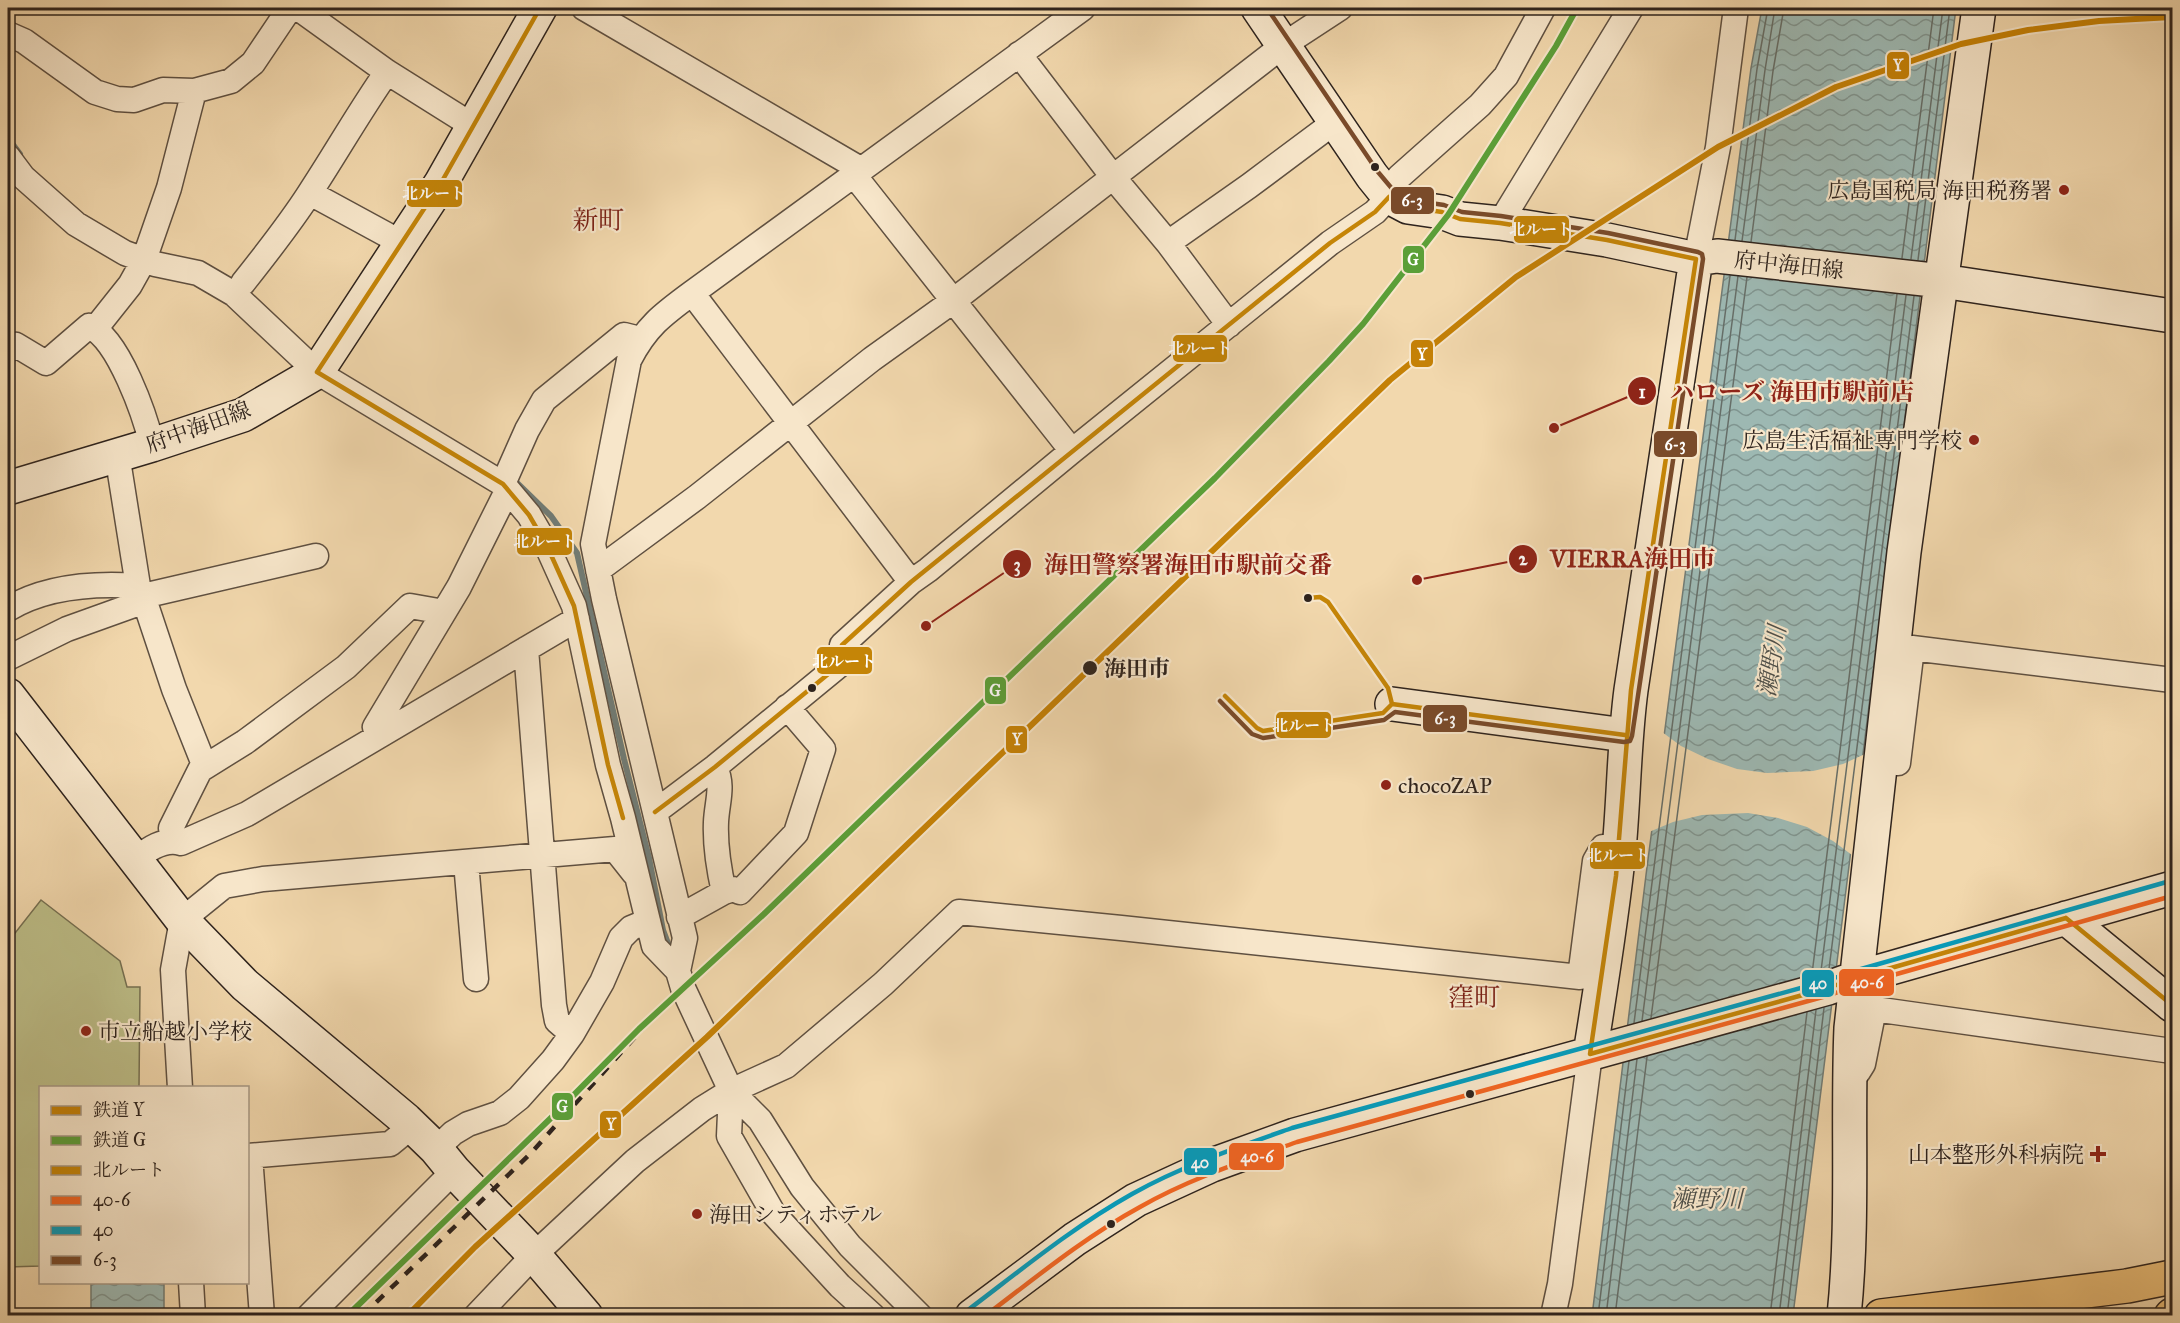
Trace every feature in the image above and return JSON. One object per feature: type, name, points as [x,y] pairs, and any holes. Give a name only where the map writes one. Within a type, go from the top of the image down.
[{"type":"highway","points":[[1881,1316],[2127,1286],[2172,1277]]},
{"type":"main road","name":"府中海田線","points":[[8,488],[152,445],[243,414],[306,362],[402,243],[441,183],[540,8]]},
{"type":"main road","name":"府中海田線","points":[[1258,8],[1285,44],[1372,176],[1389,197],[1408,207],[1442,212],[1460,219],[1500,223],[1706,257],[1934,280],[2172,316]]},
{"type":"main road","points":[[1844,1316],[1849,1267],[1848,1090],[1851,1028],[1842,983],[1896,705],[1904,552],[1934,280],[1979,8]]},
{"type":"main road","points":[[1602,1051],[1603,975],[1619,848],[1625,735],[1706,257]]},
{"type":"main road","points":[[8,695],[182,920],[244,986],[412,1126],[534,1255],[586,1316]]},
{"type":"main road","points":[[1392,704],[1625,735]]},
{"type":"main road","points":[[972,1316],[1075,1239],[1136,1200],[1212,1165],[1295,1135],[1602,1051],[2172,888]]},
{"type":"main road","points":[[2066,918],[2172,1005]]},
{"type":"street","points":[[8,34],[24,41],[95,92],[117,99],[134,100],[163,90],[195,91],[231,81],[253,63],[290,8]]},
{"type":"street","points":[[298,8],[387,72],[473,126]]},
{"type":"street","points":[[584,8],[858,173],[953,301],[1072,451]]},
{"type":"street","points":[[678,971],[685,938],[679,917],[635,818],[608,765],[587,606],[598,570],[593,544],[629,360],[640,339],[661,316],[1083,8]]},
{"type":"street","points":[[598,570],[872,359],[953,301],[1285,44],[1341,8]]},
{"type":"street","points":[[180,1086],[172,970],[182,920],[224,886],[263,879],[543,855],[635,818],[715,767],[849,657],[842,645],[911,582],[1330,243],[1375,212],[1389,197],[1399,177],[1480,105],[1506,76],[1543,8]]},
{"type":"street","points":[[1500,223],[1631,8]]},
{"type":"street","points":[[1706,257],[1736,8]]},
{"type":"street","points":[[1019,54],[1113,177],[1168,243],[1229,325]]},
{"type":"street","points":[[243,283],[310,193],[387,72]]},
{"type":"street","points":[[95,328],[130,285],[146,254],[169,188],[195,91]]},
{"type":"street","points":[[1168,243],[1336,121]]},
{"type":"street","points":[[8,157],[23,177],[76,224],[125,253],[212,263],[243,283],[301,341],[306,362]]},
{"type":"street","points":[[310,193],[402,243]]},
{"type":"street","points":[[146,254],[198,273],[234,294],[306,362],[506,481],[587,606],[635,818],[639,880],[654,946],[678,971],[683,988],[731,1091],[760,1120],[802,1187],[850,1246],[920,1316]]},
{"type":"street","points":[[692,293],[911,582]]},
{"type":"street","points":[[8,350],[15,345],[46,363],[89,326],[95,328],[112,349],[130,380],[145,418],[152,445]]},
{"type":"street","points":[[381,735],[375,727],[444,612],[506,481],[527,430],[544,400],[624,335],[640,339]]},
{"type":"street","points":[[117,454],[142,594],[174,690],[205,767]]},
{"type":"street","points":[[8,658],[142,594],[261,570],[316,556]]},
{"type":"street","points":[[8,609],[16,603],[44,594],[81,586],[111,584],[142,594]]},
{"type":"street","points":[[173,840],[171,828],[175,817],[200,770],[245,742],[346,668],[410,606],[444,612]]},
{"type":"street","points":[[135,860],[150,848],[173,840],[181,843],[247,814],[526,649],[587,606]]},
{"type":"street","points":[[1898,763],[1896,705],[1912,648],[2172,680]]},
{"type":"street","points":[[526,649],[554,1005],[557,1021],[572,1034]]},
{"type":"street","points":[[679,917],[724,892],[733,889],[740,892],[796,833],[823,749],[787,707]]},
{"type":"street","points":[[715,767],[721,779],[716,824],[720,874],[724,892]]},
{"type":"street","points":[[476,1316],[534,1255],[635,1161],[702,1109],[731,1091],[786,1066],[883,984],[959,912],[1580,977],[1595,861],[1603,847],[1619,848]]},
{"type":"street","points":[[466,862],[476,979]]},
{"type":"street","points":[[309,1316],[445,1160],[453,1133],[468,1124],[500,1113],[519,1098],[553,1060],[572,1034],[602,982],[621,938],[631,928],[648,921]]},
{"type":"street","points":[[1848,1090],[1863,1065],[1874,1009],[2172,1051]]},
{"type":"street","points":[[1553,1316],[1602,1051]]},
{"type":"street","points":[[731,1091],[729,1136],[773,1213],[840,1286],[873,1316]]},
{"type":"street","points":[[262,1316],[249,1156],[390,1144],[412,1126]]},
{"type":"street","points":[[1539,1316],[1566,1238]]},
{"type":"street","points":[[191,1284],[193,1316]]},
{"type":"green space","points":[[41,900],[120,961],[127,987],[140,987],[139,1086],[39,1086],[39,1266],[8,1267],[8,942]]},
{"type":"water","name":"瀬野川","points":[[1762,8],[1956,8],[1793,1315],[1592,1316],[1646,875],[1751,68]]},
{"type":"water","points":[[91,1284],[164,1284],[164,1315],[91,1315]]},
{"type":"pier","points":[[1662,732],[1681,746],[1708,759],[1737,769],[1767,773],[1813,771],[1843,764],[1865,754],[1852,855],[1833,841],[1807,827],[1778,818],[1748,813],[1702,815],[1673,822],[1649,832]]},
{"type":"waterway","points":[[8,138],[20,154]]},
{"type":"waterway","points":[[514,480],[551,516],[577,553],[649,858],[663,930],[669,946]]},
{"type":"railway","points":[[362,1316],[531,1153],[662,1007]]},
{"type":"rail line","name":"G","points":[[347,1316],[639,1029],[764,914],[1215,478],[1329,361],[1363,324],[1448,215],[1556,46],[1577,8]]},
{"type":"rail line","name":"Y","points":[[407,1316],[475,1247],[707,1037],[1390,380],[1516,277],[1718,147],[1836,87],[1961,44],[2028,30],[2099,21],[2172,17]]},
{"type":"transit line","name":"北ルート","points":[[317,372],[441,183],[540,8]]},
{"type":"transit line","name":"6-3","points":[[1220,701],[1252,734],[1263,738],[1384,720],[1395,712],[1630,741],[1703,259],[1702,254],[1698,252],[1608,233],[1462,212],[1444,205],[1410,200],[1394,191],[1378,172],[1267,8]]},
{"type":"transit line","name":"北ルート","points":[[1389,197],[1408,207],[1442,212],[1460,219],[1607,240],[1696,259]]},
{"type":"transit line","name":"北ルート","points":[[655,812],[715,767],[849,657],[842,645],[911,582],[1330,243],[1375,212],[1389,197]]},
{"type":"transit line","name":"北ルート","points":[[1590,1054],[1616,876],[1631,690],[1696,259]]},
{"type":"transit line","name":"北ルート","points":[[317,372],[503,484],[529,515],[547,546],[574,606],[608,765],[623,818]]},
{"type":"transit line","name":"北ルート","points":[[1308,598],[1320,597],[1328,602],[1388,688],[1392,704]]},
{"type":"transit line","name":"北ルート","points":[[1225,696],[1257,728],[1263,731],[1383,713],[1392,704]]},
{"type":"transit line","name":"北ルート","points":[[1392,704],[1625,735]]},
{"type":"transit line","name":"40","points":[[968,1310],[1048,1249],[1110,1207],[1170,1175],[1251,1142],[1292,1128],[1826,981],[2170,881]]},
{"type":"transit line","name":"40-6","points":[[985,1316],[1080,1245],[1140,1207],[1197,1179],[1297,1142],[1830,995],[1858,985],[2172,896]]},
{"type":"transit line","name":"北ルート","points":[[2066,918],[2172,1005]]},
{"type":"transit line","name":"北ルート","points":[[1590,1054],[1828,988],[2066,918]]},
{"type":"place","name":"広島国税局 海田税務署","points":[[2064,190]]},
{"type":"place","name":"ハローズ 海田市駅前店","points":[[1554,428]]},
{"type":"place","name":"広島生活福祉専門学校","points":[[1974,440]]},
{"type":"place","name":"VIERRA海田市","points":[[1417,580]]},
{"type":"place","name":"海田警察署海田市駅前交番","points":[[926,626]]},
{"type":"place","name":"海田市","points":[[1090,668]]},
{"type":"place","name":"chocoZAP","points":[[1386,785]]},
{"type":"place","name":"市立船越小学校","points":[[86,1031]]},
{"type":"place","name":"山本整形外科病院","points":[[2098,1154]]},
{"type":"place","name":"海田シティホテル","points":[[697,1214]]},
{"type":"district","name":"新町","points":[[598,220]]},
{"type":"district","name":"窪町","points":[[1474,997]]}]
